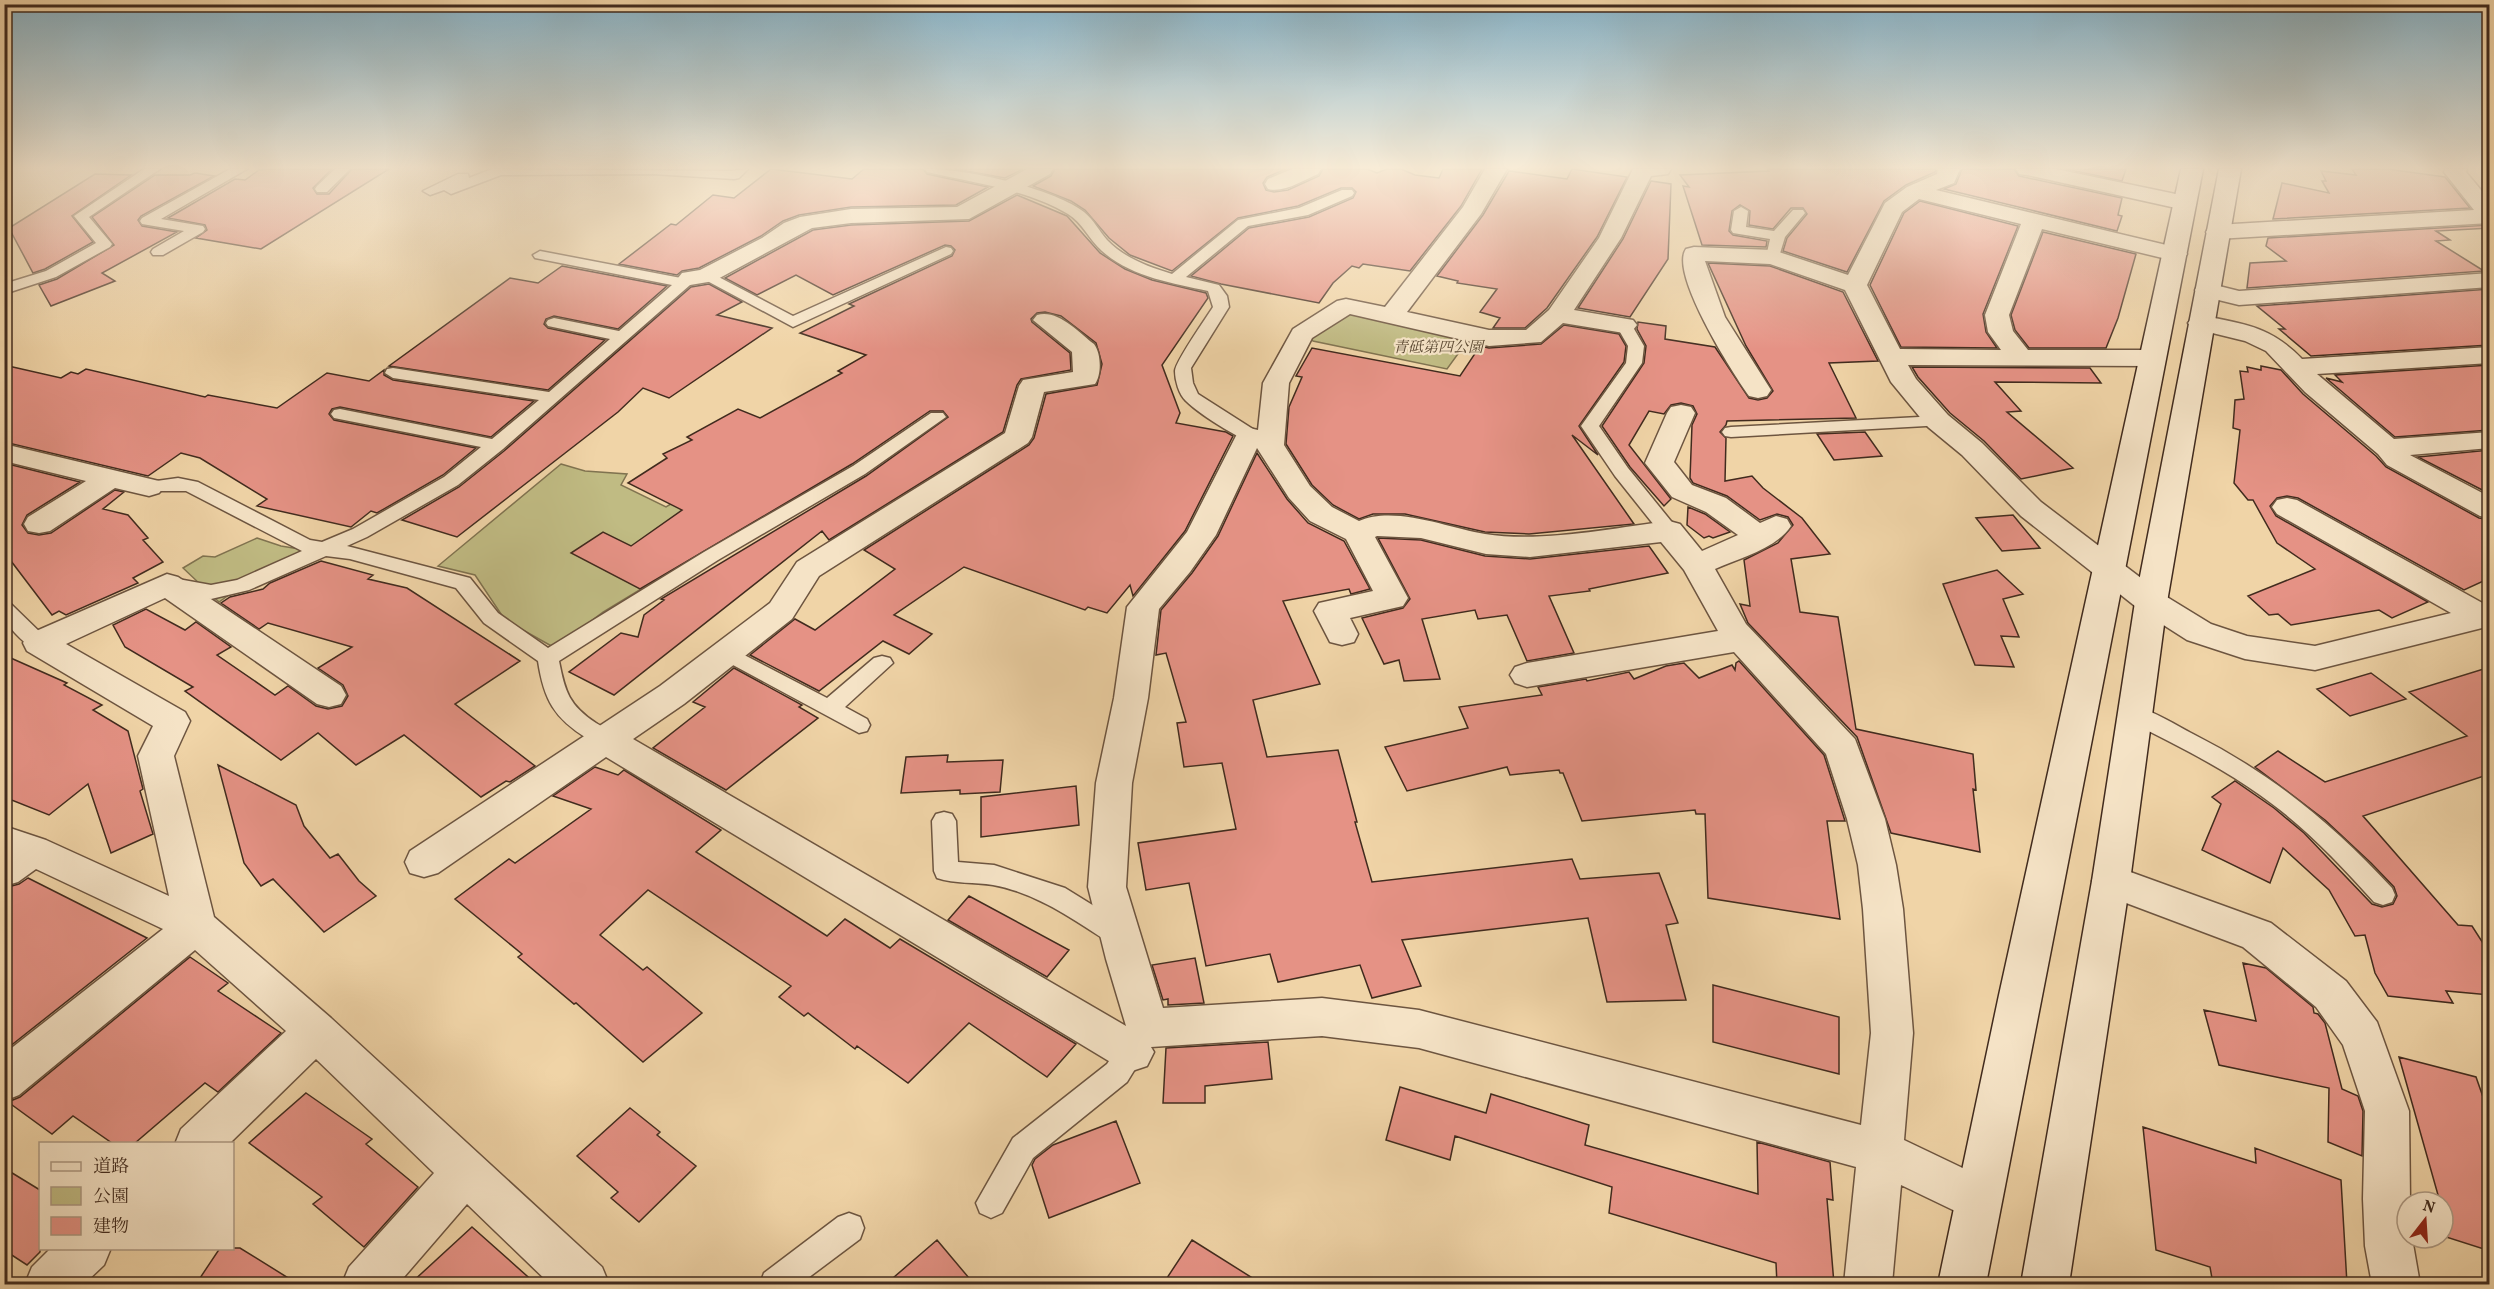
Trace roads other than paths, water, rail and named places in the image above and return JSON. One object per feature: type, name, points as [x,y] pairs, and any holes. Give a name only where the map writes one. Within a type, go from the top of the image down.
[{"type":"street","points":[[694,279],[770,243],[790,229]]},
{"type":"street","points":[[1392,315],[1458,229]]},
{"type":"street","points":[[1140,1040],[1120,935],[1107,887],[1114,783],[1131,698],[1143,607],[1201,535],[1260,440],[1276,383],[1302,334],[1346,306],[1489,338],[1532,337],[1558,315],[1615,229]]},
{"type":"street","points":[[1855,285],[1883,229]]},
{"type":"street","points":[[2020,357],[2001,333],[1997,315],[2030,229]]},
{"type":"street","points":[[2075,229],[2175,254]]},
{"type":"street","points":[[1962,1284],[2180,229]]},
{"type":"street","points":[[2045,1284],[2111,880],[2151,602],[2217,232],[2266,229]]},
{"type":"street","points":[[1758,390],[1713,317],[1693,263],[1694,254],[1776,246],[1855,285],[1904,382],[1938,421],[1972,449],[2031,509],[2151,602],[2199,632],[2245,648],[2315,658],[2482,623]]},
{"type":"street","points":[[2207,290],[2239,298],[2490,280]]},
{"type":"street","points":[[1558,315],[1624,325]]},
{"type":"street","points":[[424,862],[672,695],[781,611],[808,569],[1018,437],[1032,386],[1086,378],[1085,349],[1046,320]]},
{"type":"street","points":[[2201,323],[2253,335],[2275,346],[2314,386],[2388,448],[2397,459],[2490,508]]},
{"type":"street","points":[[2297,367],[2490,355]]},
{"type":"street","points":[[1890,357],[2152,358]]},
{"type":"street","points":[[1681,413],[1659,463],[1682,491],[1769,531],[1696,565]]},
{"type":"street","points":[[1260,440],[1299,492],[1321,514],[1358,533],[1392,598],[1330,611],[1342,634]]},
{"type":"street","points":[[2388,448],[2490,440]]},
{"type":"street","points":[[6,454],[149,487]]},
{"type":"street","points":[[70,532],[29,522],[110,478]]},
{"type":"street","points":[[2287,507],[2482,623]]},
{"type":"street","points":[[1358,533],[1373,526],[1421,528],[1486,544],[1530,547],[1669,531],[1696,565],[1741,639],[1842,748],[1866,819],[1877,865],[1883,909],[1892,1033],[1868,1284]]},
{"type":"street","points":[[39,643],[167,584],[329,695]]},
{"type":"street","points":[[1527,675],[1741,639]]},
{"type":"street","points":[[39,643],[173,721],[156,756],[196,926]]},
{"type":"street","points":[[606,740],[1140,1040],[1322,1017],[1419,1029],[1882,1152],[1978,1199]]},
{"type":"street","points":[[14,854],[196,926],[316,1031],[585,1284]]},
{"type":"street","points":[[2111,880],[2257,935],[2331,994],[2362,1036],[2386,1111],[2386,1198],[2389,1246],[2396,1284]]},
{"type":"street","points":[[4,1081],[196,926]]},
{"type":"street","points":[[198,1142],[316,1031]]},
{"type":"street","points":[[366,1284],[466,1171]]},
{"type":"street","points":[[49,1284],[85,1250]]},
{"type":"lane","points":[[4,289],[51,274],[105,244],[92,229]]},
{"type":"lane","points":[[158,252],[198,229]]},
{"type":"lane","points":[[1091,229],[1100,243],[1111,252],[1141,268],[1214,288],[1219,296],[1221,307],[1183,368],[1185,383],[1191,396],[1260,440]]},
{"type":"lane","points":[[1175,279],[1236,229]]},
{"type":"lane","points":[[1738,229],[1776,246],[1787,229]]},
{"type":"lane","points":[[540,255],[694,279],[793,322],[946,251]]},
{"type":"lane","points":[[167,584],[211,592],[242,585],[386,520],[451,482],[694,279]]},
{"type":"lane","points":[[554,323],[622,337]]},
{"type":"lane","points":[[1624,325],[1636,346],[1634,363],[1590,426],[1621,472],[1669,531]]},
{"type":"lane","points":[[393,372],[551,397]]},
{"type":"lane","points":[[340,414],[497,445]]},
{"type":"lane","points":[[548,658],[711,556],[859,470],[938,417]]},
{"type":"lane","points":[[1731,432],[1938,421]]},
{"type":"lane","points":[[149,487],[178,484],[191,486],[305,546],[350,553],[463,583],[473,592],[491,618],[548,658],[553,689],[567,715],[606,740]]},
{"type":"lane","points":[[4,609],[39,643]]},
{"type":"lane","points":[[727,652],[859,725]]},
{"type":"lane","points":[[829,709],[882,663]]},
{"type":"lane","points":[[2135,714],[2220,758],[2285,801],[2319,830],[2383,895]]},
{"type":"lane","points":[[944,821],[946,871],[994,875],[1056,895],[1120,935]]},
{"type":"lane","points":[[991,1203],[1023,1148],[1117,1073],[1140,1040]]},
{"type":"lane","points":[[776,1284],[849,1228]]},
{"type":"park label","name":"青砥第四公園","points":[[1438,348]]}]
